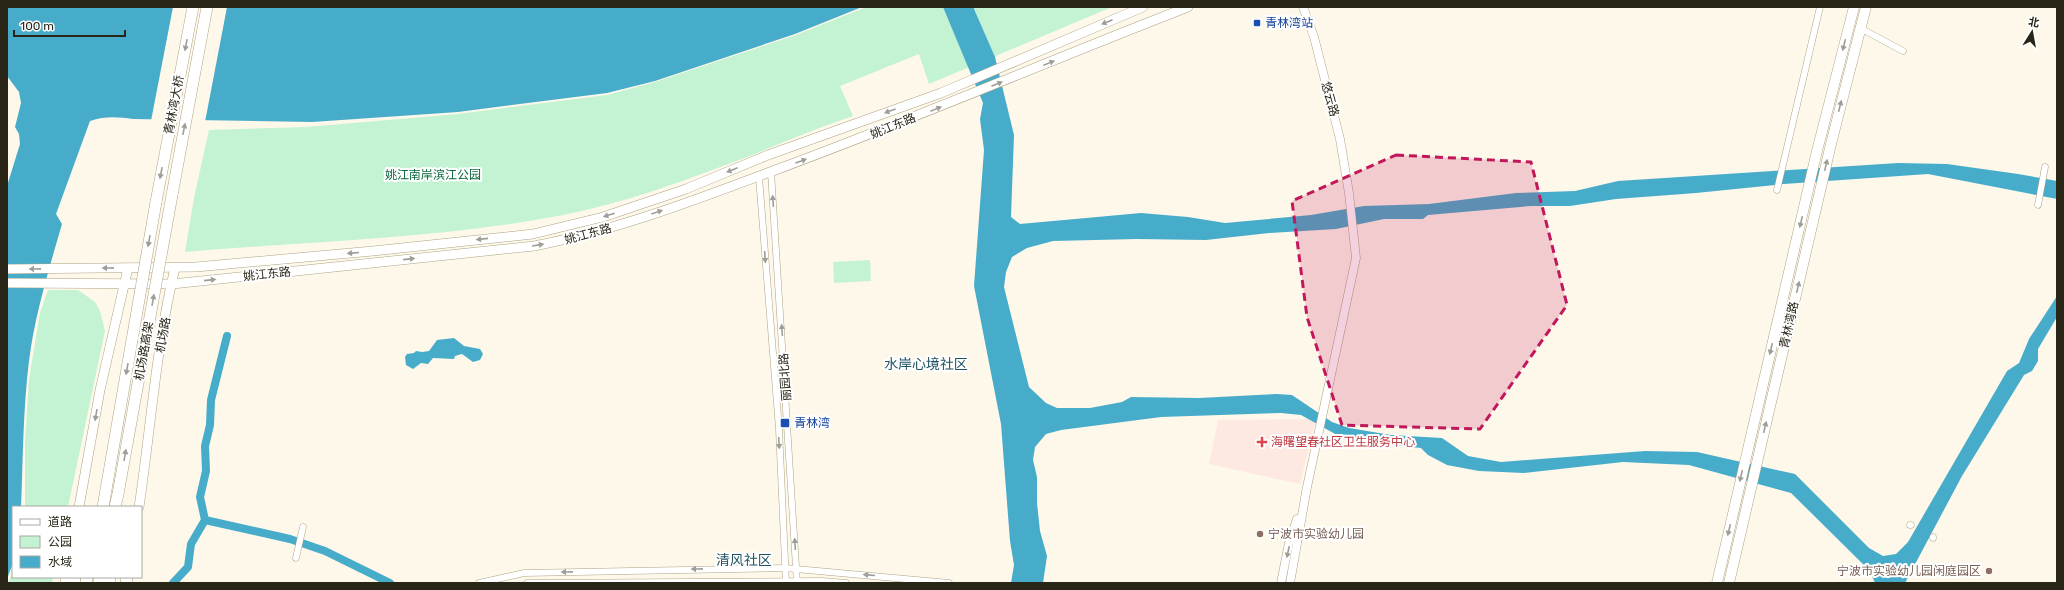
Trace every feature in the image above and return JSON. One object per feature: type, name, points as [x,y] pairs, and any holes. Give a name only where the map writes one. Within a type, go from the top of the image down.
[{"type":"highway","name":"青林湾大桥","points":[[156,202],[193,7]]},
{"type":"highway","name":"青林湾大桥","points":[[172,195],[207,7]]},
{"type":"highway","name":"机场路高架","points":[[116,506],[172,195]]},
{"type":"highway","name":"机场路高架","points":[[102,506],[156,202]]},
{"type":"main road","name":"姚江东路","points":[[7,269],[176,268],[372,251],[533,234],[603,217],[686,189],[768,156],[940,93],[1143,7]]},
{"type":"main road","name":"姚江东路","points":[[7,283],[172,284],[547,243],[604,230],[759,177],[982,91],[1188,7]]},
{"type":"main road","name":"青林湾路","points":[[1717,583],[1817,152],[1854,7]]},
{"type":"main road","points":[[1860,28],[1866,7]]},
{"type":"main road","name":"青林湾路","points":[[1729,583],[1830,144],[1860,28]]},
{"type":"main road","points":[[79,506],[100,390],[128,268]]},
{"type":"main road","name":"机场路","points":[[139,506],[151,403],[176,268]]},
{"type":"street","name":"悠云路","points":[[1303,7],[1314,37],[1340,139],[1349,193],[1356,258],[1307,487]]},
{"type":"street","points":[[1777,190],[1820,7]]},
{"type":"street","points":[[1860,28],[1903,51]]},
{"type":"street","points":[[2038,203],[2045,167]]},
{"type":"street","name":"丽园北路","points":[[771,172],[797,582]]},
{"type":"street","name":"丽园北路","points":[[759,177],[779,429],[786,582]]},
{"type":"street","points":[[1281,583],[1289,543],[1307,487]]},
{"type":"street","points":[[1290,583],[1307,487]]},
{"type":"street","points":[[296,558],[303,527]]},
{"type":"street","points":[[479,583],[486,580],[524,573],[796,568],[949,583]]},
{"type":"street","points":[[527,583],[846,583]]},
{"type":"highlighted area","points":[[1396,155],[1531,162],[1567,305],[1480,429],[1342,425],[1307,317],[1292,201]]},
{"type":"shaded area","name":"海曙望春社区卫生服务中心","points":[[1316,419],[1300,484],[1209,464],[1218,420]]},
{"type":"green space","name":"姚江南岸滨江公园","points":[[866,7],[1112,7],[929,84],[919,54],[840,86],[853,116],[702,174],[609,204],[563,215],[469,229],[374,238],[185,252],[194,198],[209,130],[307,127],[458,114],[607,95],[655,82],[796,35]]},
{"type":"green space","points":[[870,260],[871,281],[834,283],[833,262]]},
{"type":"green space","points":[[48,290],[78,290],[95,302],[100,311],[105,331],[68,506],[25,506],[25,441],[29,379],[40,313]]},
{"type":"green space","points":[[12,574],[12,578],[53,578],[52,583],[8,583]]},
{"type":"water","points":[[7,7],[862,7],[795,34],[655,81],[607,93],[458,112],[312,122],[133,119],[112,117],[90,121],[56,214],[62,224],[35,326],[29,361],[26,397],[21,506],[12,506],[12,566],[7,579],[7,186],[20,144],[19,134],[15,127],[21,103],[19,92],[7,76]]},
{"type":"water","points":[[943,7],[974,7],[995,57],[1014,135],[1011,217],[1020,224],[1141,213],[1188,217],[1225,223],[1311,215],[1364,206],[1429,204],[1516,193],[1575,191],[1618,181],[1898,163],[1947,164],[2057,181],[2057,199],[1928,174],[1784,184],[1616,199],[1570,206],[1531,206],[1428,215],[1423,219],[1384,219],[1336,229],[1269,233],[1206,240],[1137,239],[1053,241],[1027,248],[1012,257],[1006,272],[1004,287],[1029,387],[1046,403],[1057,408],[1090,408],[1122,402],[1131,397],[1199,398],[1277,394],[1292,395],[1332,422],[1349,428],[1391,435],[1442,438],[1468,456],[1501,462],[1645,451],[1697,452],[1795,474],[1869,548],[1883,556],[1896,554],[1908,542],[2007,371],[2019,363],[2029,339],[2057,296],[2057,317],[2038,349],[2038,361],[2032,371],[2024,375],[1962,476],[1905,583],[1875,583],[1870,571],[1791,493],[1689,465],[1623,462],[1524,473],[1479,471],[1447,465],[1428,455],[1421,448],[1346,440],[1301,415],[1281,413],[1161,417],[1061,430],[1046,434],[1035,447],[1033,460],[1037,477],[1037,503],[1040,531],[1047,556],[1043,583],[1011,583],[1014,565],[1010,541],[1001,424],[974,286],[984,150],[980,119],[983,103]]},
{"type":"water","points":[[454,338],[464,346],[480,349],[483,354],[480,360],[473,362],[462,354],[455,356],[454,359],[433,358],[428,364],[421,363],[413,369],[406,365],[405,357],[407,354],[414,353],[416,351],[429,351],[437,340]]},
{"type":"pier","points":[[173,7],[227,7],[205,122],[151,121]]},
{"type":"waterway","points":[[173,583],[188,567],[191,544],[205,520],[200,497],[206,471],[205,446],[210,425],[211,400],[227,336]]},
{"type":"waterway","points":[[205,520],[290,539],[325,551],[390,583]]},
{"type":"place","name":"青林湾站","points":[[1257,23]]},
{"type":"place","name":"青林湾","points":[[785,423]]},
{"type":"place","name":"海曙望春社区卫生服务中心","points":[[1262,442]]},
{"type":"place","name":"宁波市实验幼儿园","points":[[1260,534]]},
{"type":"place","name":"宁波市实验幼儿园闲庭园区","points":[[1989,571]]},
{"type":"district","name":"水岸心境社区","points":[[926,364]]},
{"type":"district","name":"清风社区","points":[[744,560]]}]
